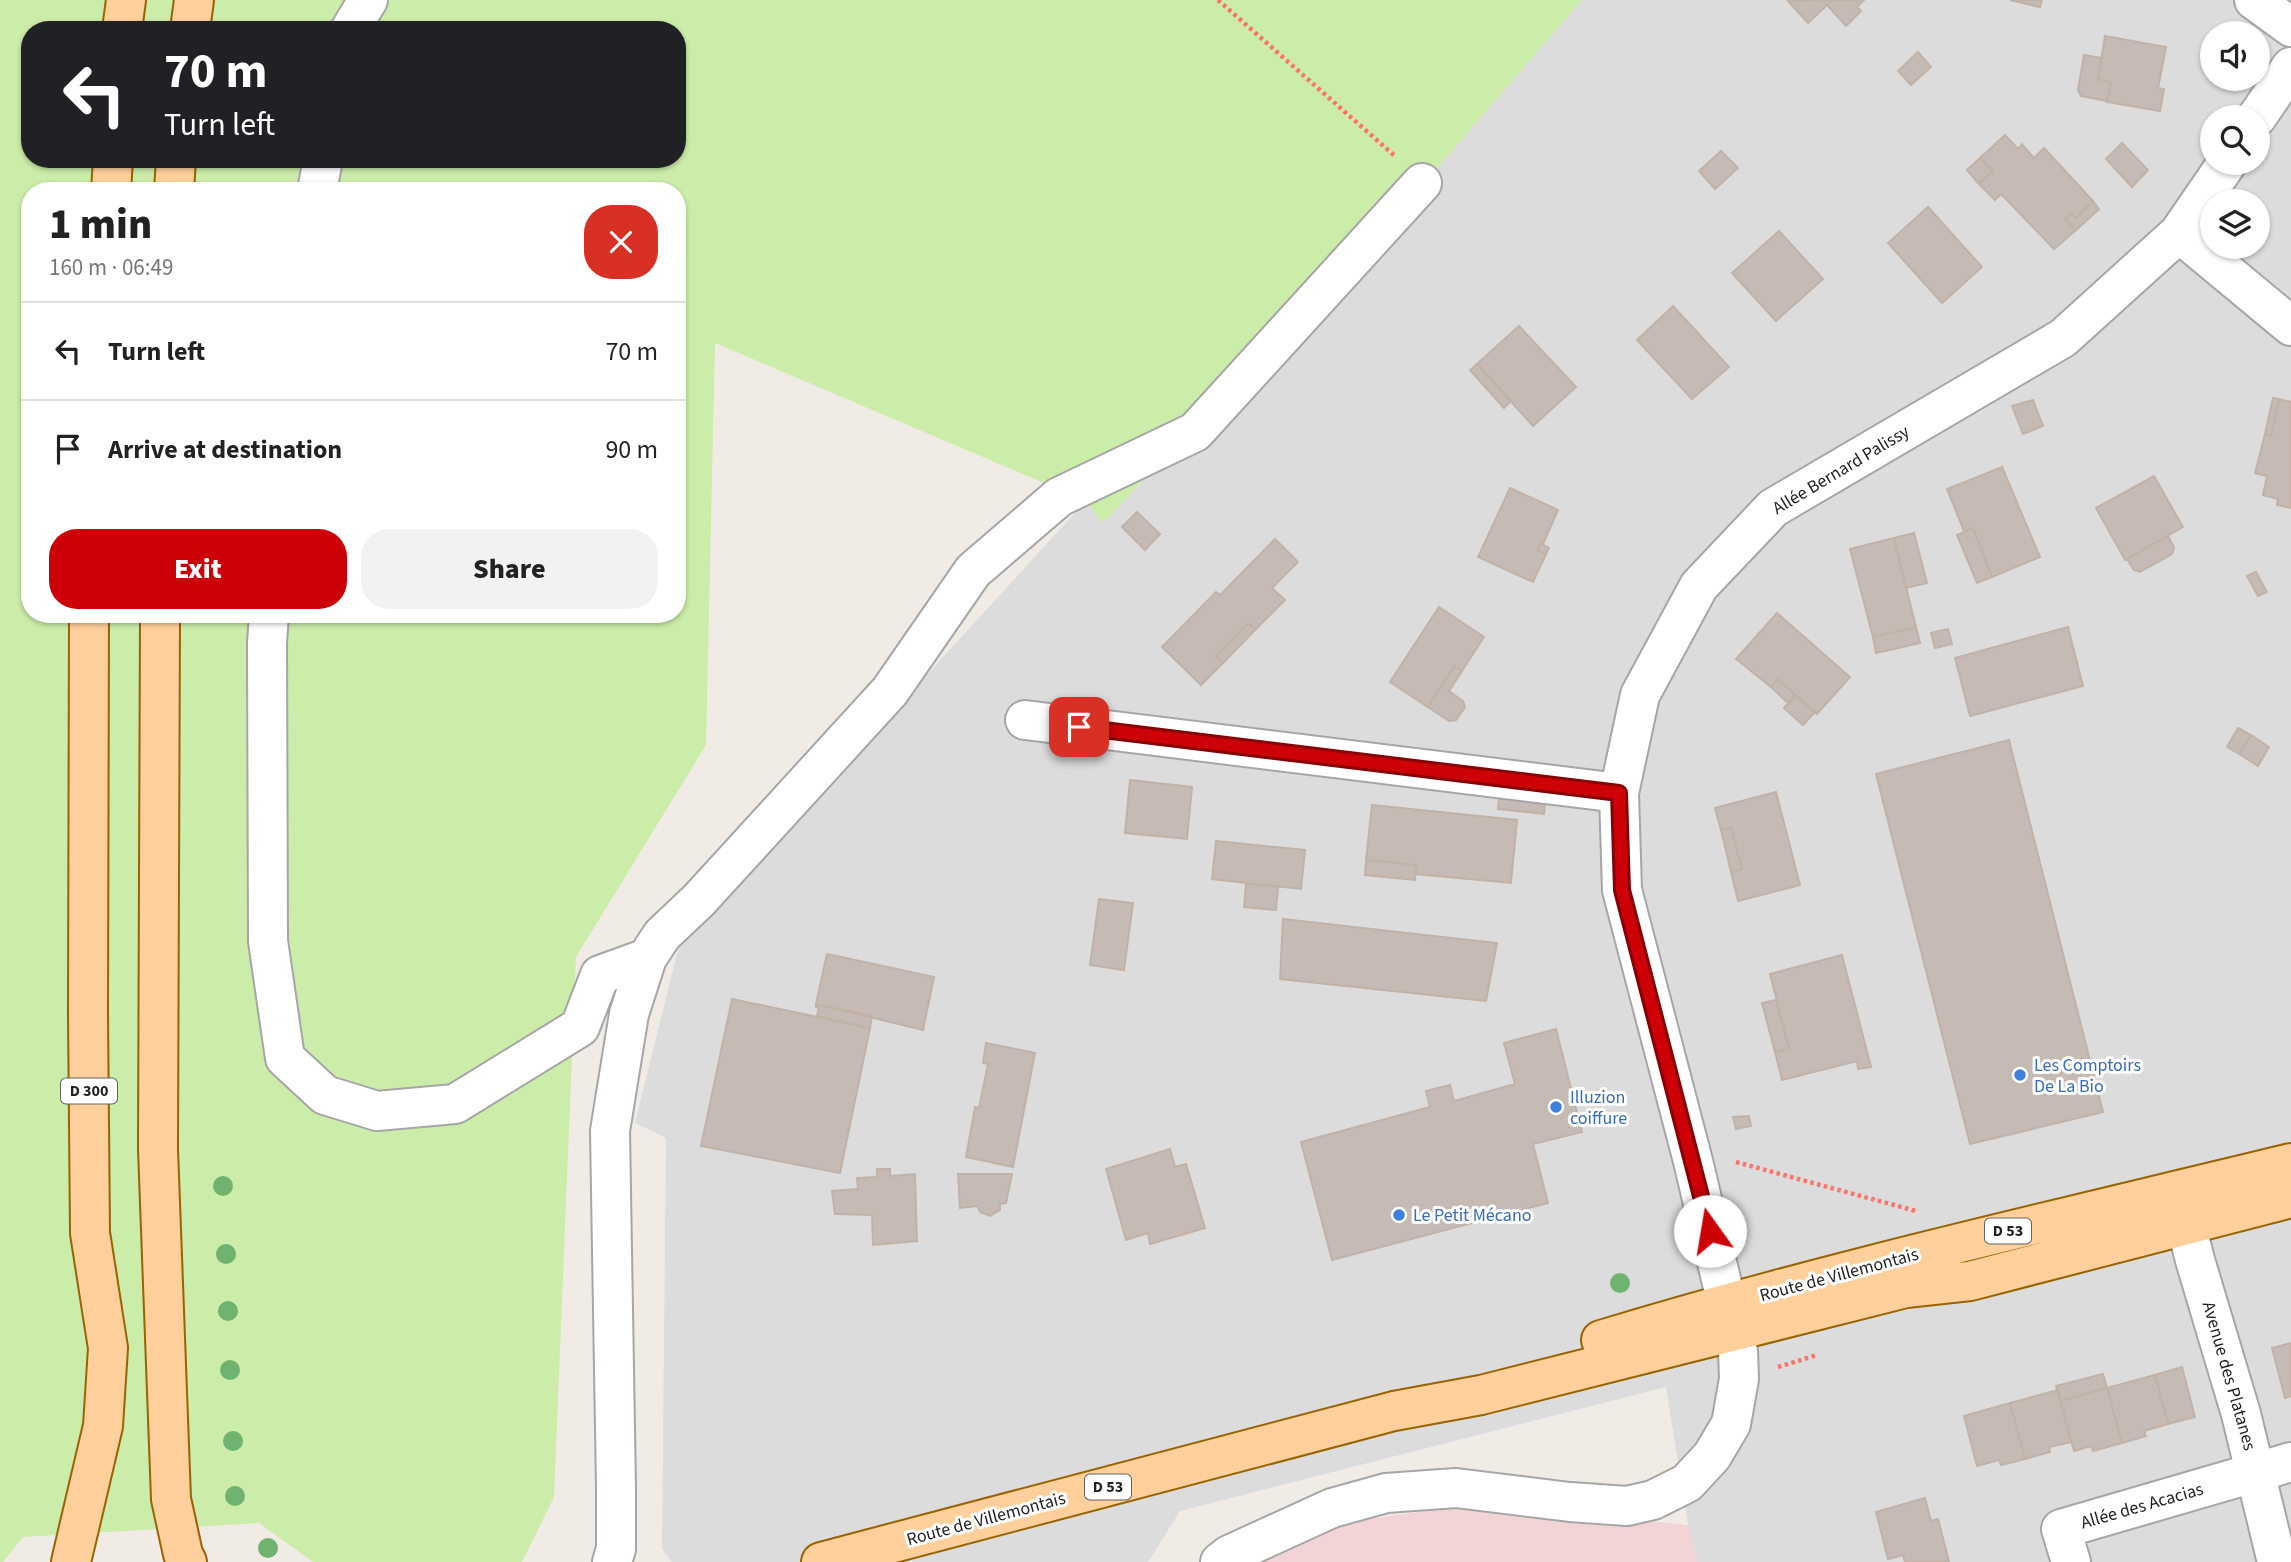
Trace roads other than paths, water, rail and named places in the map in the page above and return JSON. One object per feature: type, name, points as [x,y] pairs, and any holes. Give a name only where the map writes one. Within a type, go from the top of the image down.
[{"type":"main road","points":[[123,21],[126,0]]},
{"type":"main road","points":[[191,21],[194,0]]},
{"type":"main road","name":"D 300","points":[[71,1562],[103,1426],[108,1348],[90,1233],[89,623]]},
{"type":"main road","points":[[160,623],[158,1149],[171,1499],[187,1562]]},
{"type":"main road","name":"Route de Villemontais","points":[[2182,1208],[2291,1163]]},
{"type":"main road","name":"Route de Villemontais","points":[[821,1562],[1394,1411],[1473,1378],[1658,1322],[1731,1318],[2010,1230],[2182,1208],[2291,1198]]},
{"type":"street","points":[[355,21],[368,0]]},
{"type":"street","points":[[2254,0],[2291,27]]},
{"type":"street","points":[[2265,105],[2291,67]]},
{"type":"street","name":"Allée Bernard Palissy","points":[[1220,1562],[1229,1555],[1332,1508],[1386,1493],[1456,1488],[1627,1506],[1654,1500],[1687,1483],[1712,1456],[1731,1424],[1739,1379],[1738,1351],[1693,1161],[1622,890],[1619,793],[1640,695],[1699,586],[1773,508],[2063,338],[2179,233],[2219,175]]},
{"type":"street","points":[[617,1558],[610,1131],[629,1014],[647,958],[662,935],[699,900],[890,691],[972,571],[1059,498],[1195,432],[1422,183]]},
{"type":"street","points":[[2179,233],[2291,326]]},
{"type":"street","points":[[268,623],[268,941],[285,1058],[325,1095],[377,1111],[455,1104],[580,1027],[600,975],[647,958]]},
{"type":"street","points":[[1025,720],[1619,793]]},
{"type":"street","name":"Avenue des Platanes","points":[[2182,1208],[2241,1414],[2273,1467],[2277,1562]]},
{"type":"street","name":"Allée des Acacias","points":[[2071,1562],[2061,1529],[2273,1467]]},
{"type":"place","name":"Les Comptoirs De La Bio","points":[[2020,1075]]},
{"type":"place","name":"Illuzion coiffure","points":[[1556,1107]]},
{"type":"place","name":"Le Petit Mécano","points":[[1399,1215]]}]
